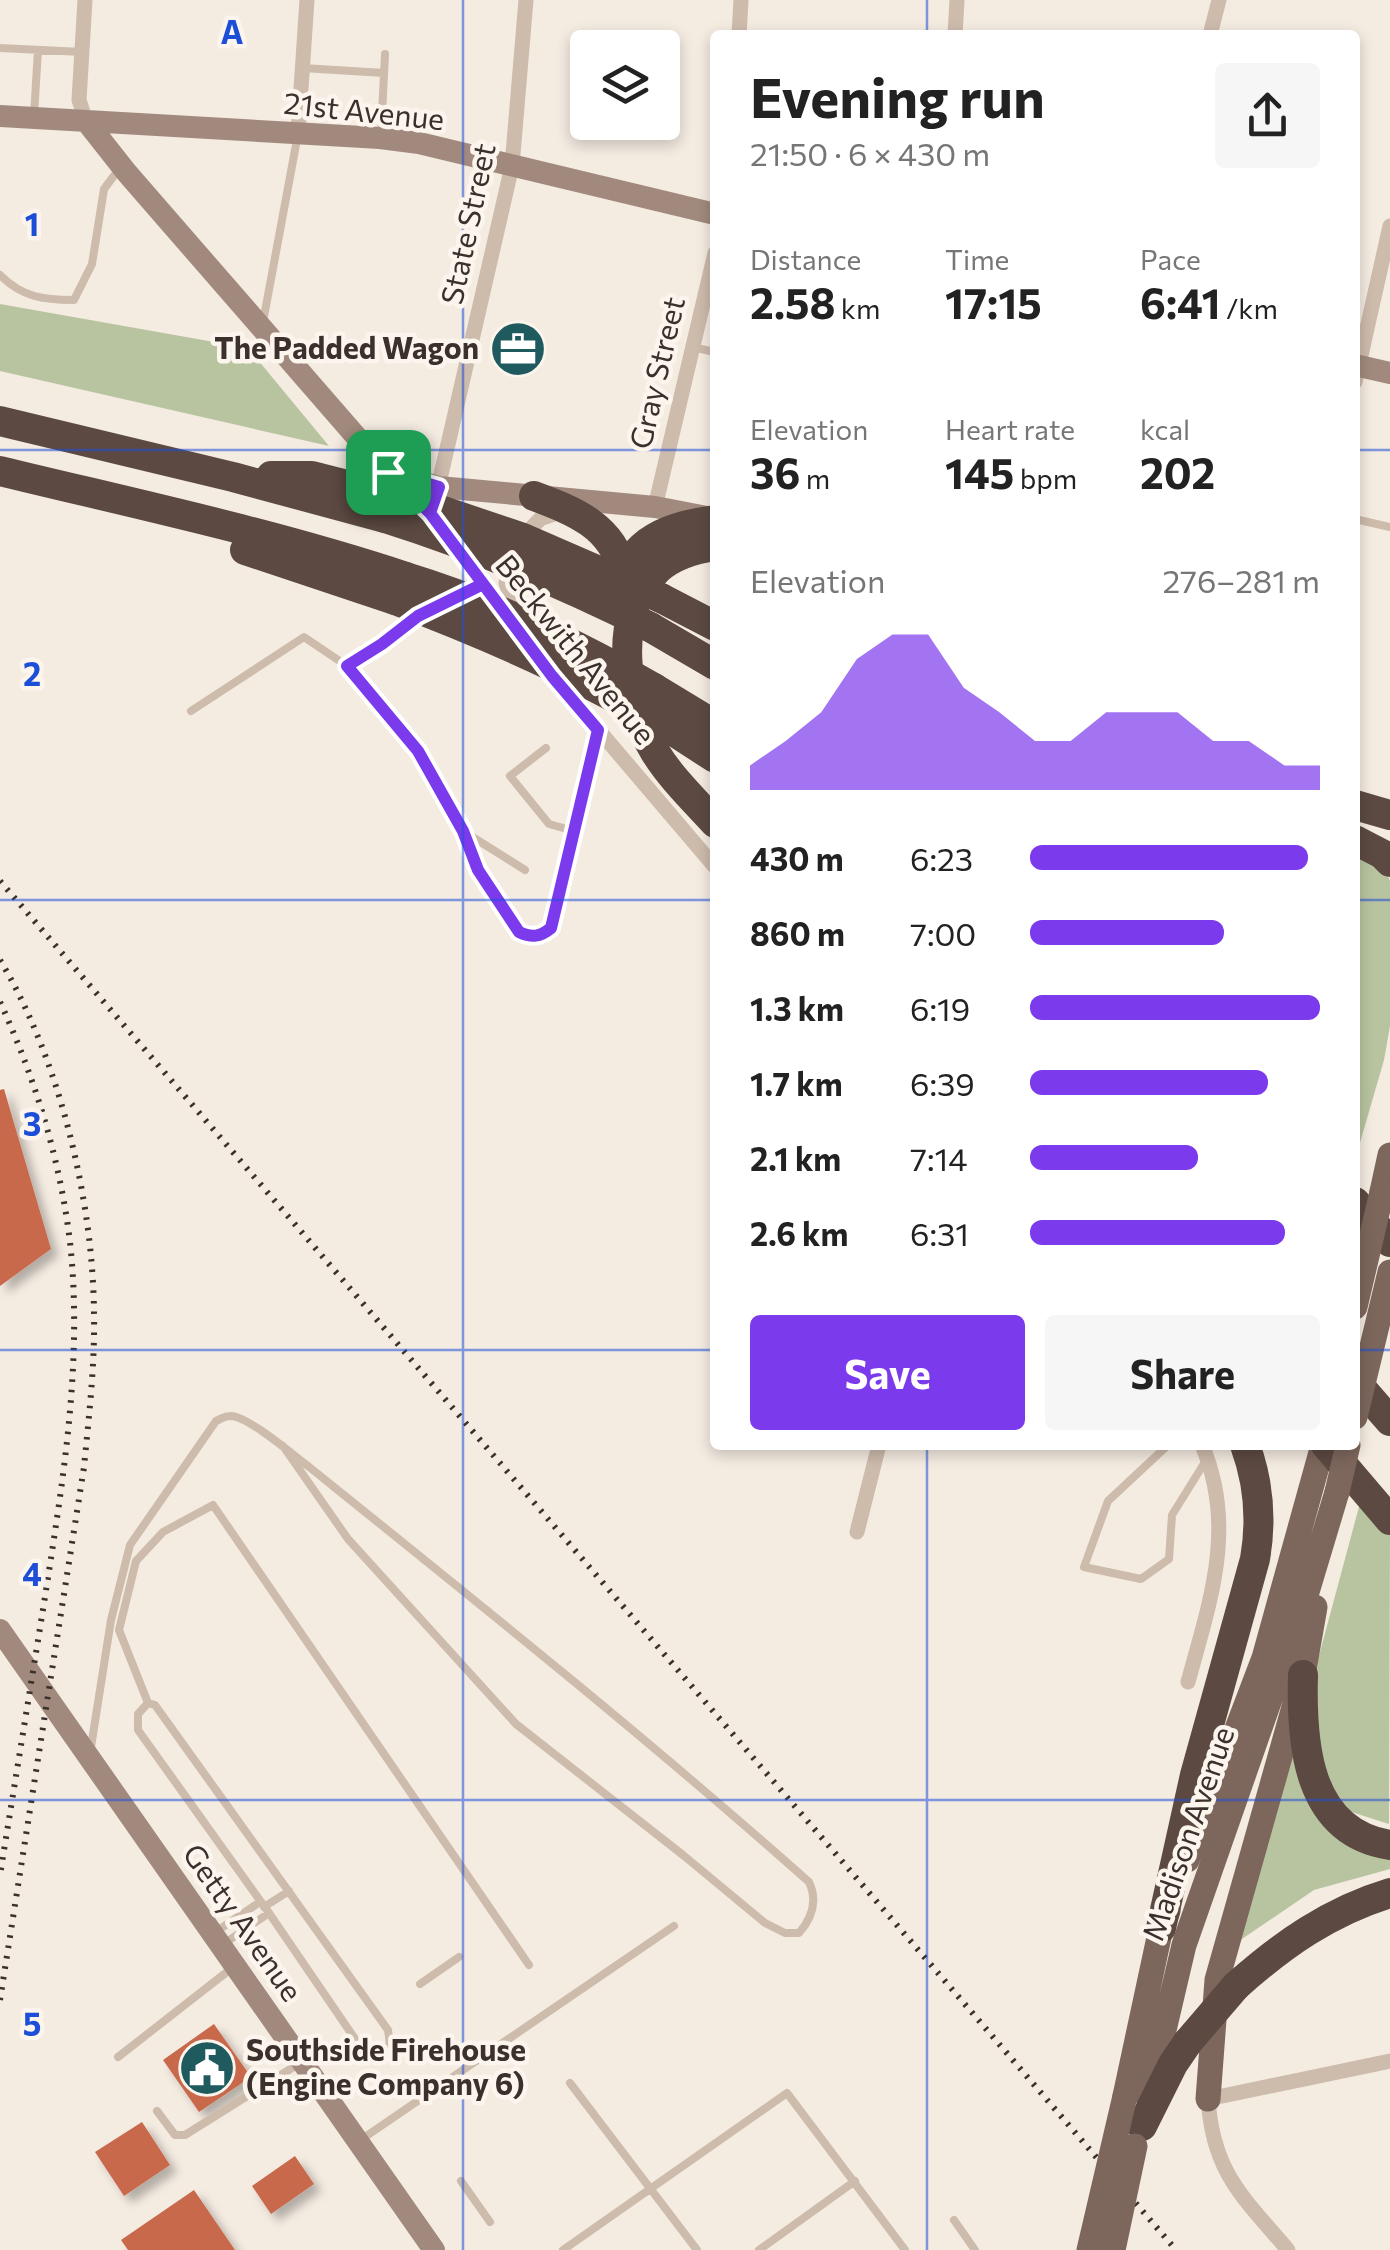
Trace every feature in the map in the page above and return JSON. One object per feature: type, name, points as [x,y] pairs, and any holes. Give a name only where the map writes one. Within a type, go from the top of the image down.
[{"type":"highway","points":[[0,421],[385,518],[656,613],[710,625]]},
{"type":"highway","points":[[0,471],[262,535],[400,588],[577,676],[710,755]]},
{"type":"highway","points":[[233,477],[312,476],[440,510],[523,538],[656,613],[710,661]]},
{"type":"highway","points":[[534,496],[582,516],[607,537],[620,558],[623,572]]},
{"type":"highway","points":[[710,520],[658,536],[636,551],[614,598],[608,648],[616,704],[634,736],[710,817]]},
{"type":"highway","points":[[665,767],[635,704],[628,655],[631,619],[649,580],[660,568],[694,550],[710,547]]},
{"type":"highway","points":[[400,588],[514,618],[654,688],[710,722]]},
{"type":"highway","points":[[1360,793],[1390,793]]},
{"type":"highway","points":[[1360,806],[1390,815]]},
{"type":"highway","points":[[1360,843],[1390,862]]},
{"type":"highway","points":[[1368,1197],[1390,1242]]},
{"type":"highway","points":[[1360,1299],[1390,1332]]},
{"type":"highway","points":[[1360,1386],[1390,1420]]},
{"type":"highway","points":[[1161,1928],[1195,1775],[1259,1538],[1260,1503],[1246,1450]]},
{"type":"highway","points":[[1322,1454],[1390,1520]]},
{"type":"highway","points":[[1303,1675],[1302,1723],[1310,1770],[1319,1792],[1350,1830],[1362,1838],[1390,1845]]},
{"type":"highway","points":[[1139,2136],[1173,2064],[1236,1986],[1303,1933],[1346,1909],[1390,1893]]},
{"type":"main road","points":[[1360,1265],[1368,1197],[1390,1155]]},
{"type":"main road","points":[[1360,1396],[1390,1272]]},
{"type":"main road","name":"Madison Avenue","points":[[1113,2250],[1184,1945],[1304,1602],[1347,1450]]},
{"type":"main road","name":"Madison Avenue","points":[[1090,2250],[1161,1928],[1264,1658],[1322,1454]]},
{"type":"main road","points":[[1208,2099],[1217,1980],[1303,1675],[1337,1492]]},
{"type":"street","points":[[85,0],[80,100],[86,121]]},
{"type":"street","points":[[298,134],[308,0]]},
{"type":"street","name":"State Street","points":[[430,513],[512,166],[526,0]]},
{"type":"street","points":[[739,30],[741,0]]},
{"type":"street","points":[[955,30],[957,0]]},
{"type":"street","points":[[1211,30],[1218,0]]},
{"type":"street","name":"21st Avenue","points":[[2,122],[34,118],[419,143],[710,213]]},
{"type":"street","name":"Beckwith Avenue","points":[[86,121],[388,472],[430,513],[522,637],[710,861]]},
{"type":"street","points":[[1360,354],[1390,226]]},
{"type":"street","name":"Gray Street","points":[[655,507],[710,273]]},
{"type":"street","points":[[1360,371],[1390,373]]},
{"type":"street","points":[[388,472],[439,487],[655,507],[710,518]]},
{"type":"street","points":[[522,637],[506,584],[512,549],[540,520],[569,509]]},
{"type":"street","points":[[858,1532],[878,1450]]},
{"type":"street","points":[[1188,1682],[1219,1557],[1219,1510],[1205,1452]]},
{"type":"street","name":"Getty Avenue","points":[[4,1646],[89,1757],[434,2250]]},
{"type":"street","points":[[1288,2250],[1225,2172],[1213,2137],[1208,2099],[1390,2061]]},
{"type":"lane","points":[[0,48],[82,52]]},
{"type":"lane","points":[[34,118],[38,50]]},
{"type":"lane","points":[[380,138],[385,54]]},
{"type":"lane","points":[[303,68],[384,72]]},
{"type":"lane","points":[[262,326],[298,134]]},
{"type":"lane","points":[[0,275],[16,291],[53,300],[74,300],[92,264],[104,189],[121,165]]},
{"type":"lane","points":[[692,347],[710,351]]},
{"type":"lane","points":[[1360,521],[1390,526]]},
{"type":"lane","points":[[450,600],[483,584]]},
{"type":"lane","points":[[347,666],[434,608]]},
{"type":"lane","points":[[191,710],[304,637],[347,666],[418,751],[463,831],[478,870],[519,932],[528,936],[542,936],[551,928],[598,730]]},
{"type":"lane","points":[[546,748],[510,776],[548,824],[574,831]]},
{"type":"lane","points":[[463,831],[524,870]]},
{"type":"lane","points":[[89,1757],[110,1620],[130,1546],[216,1422],[227,1416],[242,1418],[283,1446],[582,1688],[809,1882],[814,1892],[808,1923],[799,1933],[785,1933],[764,1923],[516,1724],[348,1539],[283,1446]]},
{"type":"lane","points":[[1163,1450],[1108,1501],[1084,1566],[1141,1580],[1169,1559],[1172,1516],[1205,1452]]},
{"type":"lane","points":[[148,1703],[120,1630],[136,1560],[162,1532],[213,1505],[529,1964]]},
{"type":"lane","points":[[148,1703],[155,1705],[388,2030],[390,2044],[374,2057],[366,2056],[138,1730],[138,1714],[148,1703]]},
{"type":"lane","points":[[217,1940],[289,1891]]},
{"type":"lane","points":[[217,1940],[264,1907]]},
{"type":"lane","points":[[358,2142],[674,1926]]},
{"type":"lane","points":[[420,1984],[458,1957]]},
{"type":"lane","points":[[118,2057],[236,1966]]},
{"type":"lane","points":[[157,2110],[175,2134],[184,2134],[302,2062]]},
{"type":"lane","points":[[570,2083],[697,2250]]},
{"type":"lane","points":[[563,2250],[787,2093],[905,2250]]},
{"type":"lane","points":[[461,2181],[490,2222]]},
{"type":"lane","points":[[759,2250],[854,2181]]},
{"type":"lane","points":[[954,2220],[975,2250]]},
{"type":"green space","points":[[0,304],[248,348],[329,446],[0,371]]},
{"type":"green space","points":[[1360,852],[1381,858],[1390,881],[1390,1026],[1360,1143]]},
{"type":"green space","points":[[1360,1503],[1390,1535],[1389,1824],[1345,1810],[1319,1772],[1313,1678]]},
{"type":"green space","points":[[1293,1749],[1338,1832],[1390,1848],[1390,1869],[1314,1890],[1239,1941]]},
{"type":"building","points":[[4,1089],[51,1249],[0,1286],[0,1090]]},
{"type":"building","name":"Southside Firehouse (Engine Company 6)","points":[[214,2024],[251,2077],[199,2112],[163,2060]]},
{"type":"building","points":[[142,2122],[170,2165],[124,2196],[95,2152]]},
{"type":"building","points":[[295,2156],[314,2184],[271,2214],[252,2186]]},
{"type":"building","points":[[194,2190],[235,2250],[128,2250],[121,2240]]},
{"type":"railway","points":[[0,881],[1176,2250]]},
{"type":"railway","points":[[0,960],[39,1040],[69,1130],[87,1224],[94,1332],[84,1467],[0,2000]]},
{"type":"railway","points":[[0,1002],[35,1089],[60,1180],[70,1242],[74,1331],[73,1376],[58,1509],[0,1875]]},
{"type":"place","name":"The Padded Wagon","points":[[518,349]]},
{"type":"place","name":"Southside Firehouse (Engine Company 6)","points":[[207,2068]]},
{"type":"route","points":[[388,472],[430,513],[552,676],[598,730],[551,928],[542,936],[519,932],[478,870],[463,831],[418,751],[347,666],[418,616],[483,584],[430,513],[439,487],[388,472]]}]
